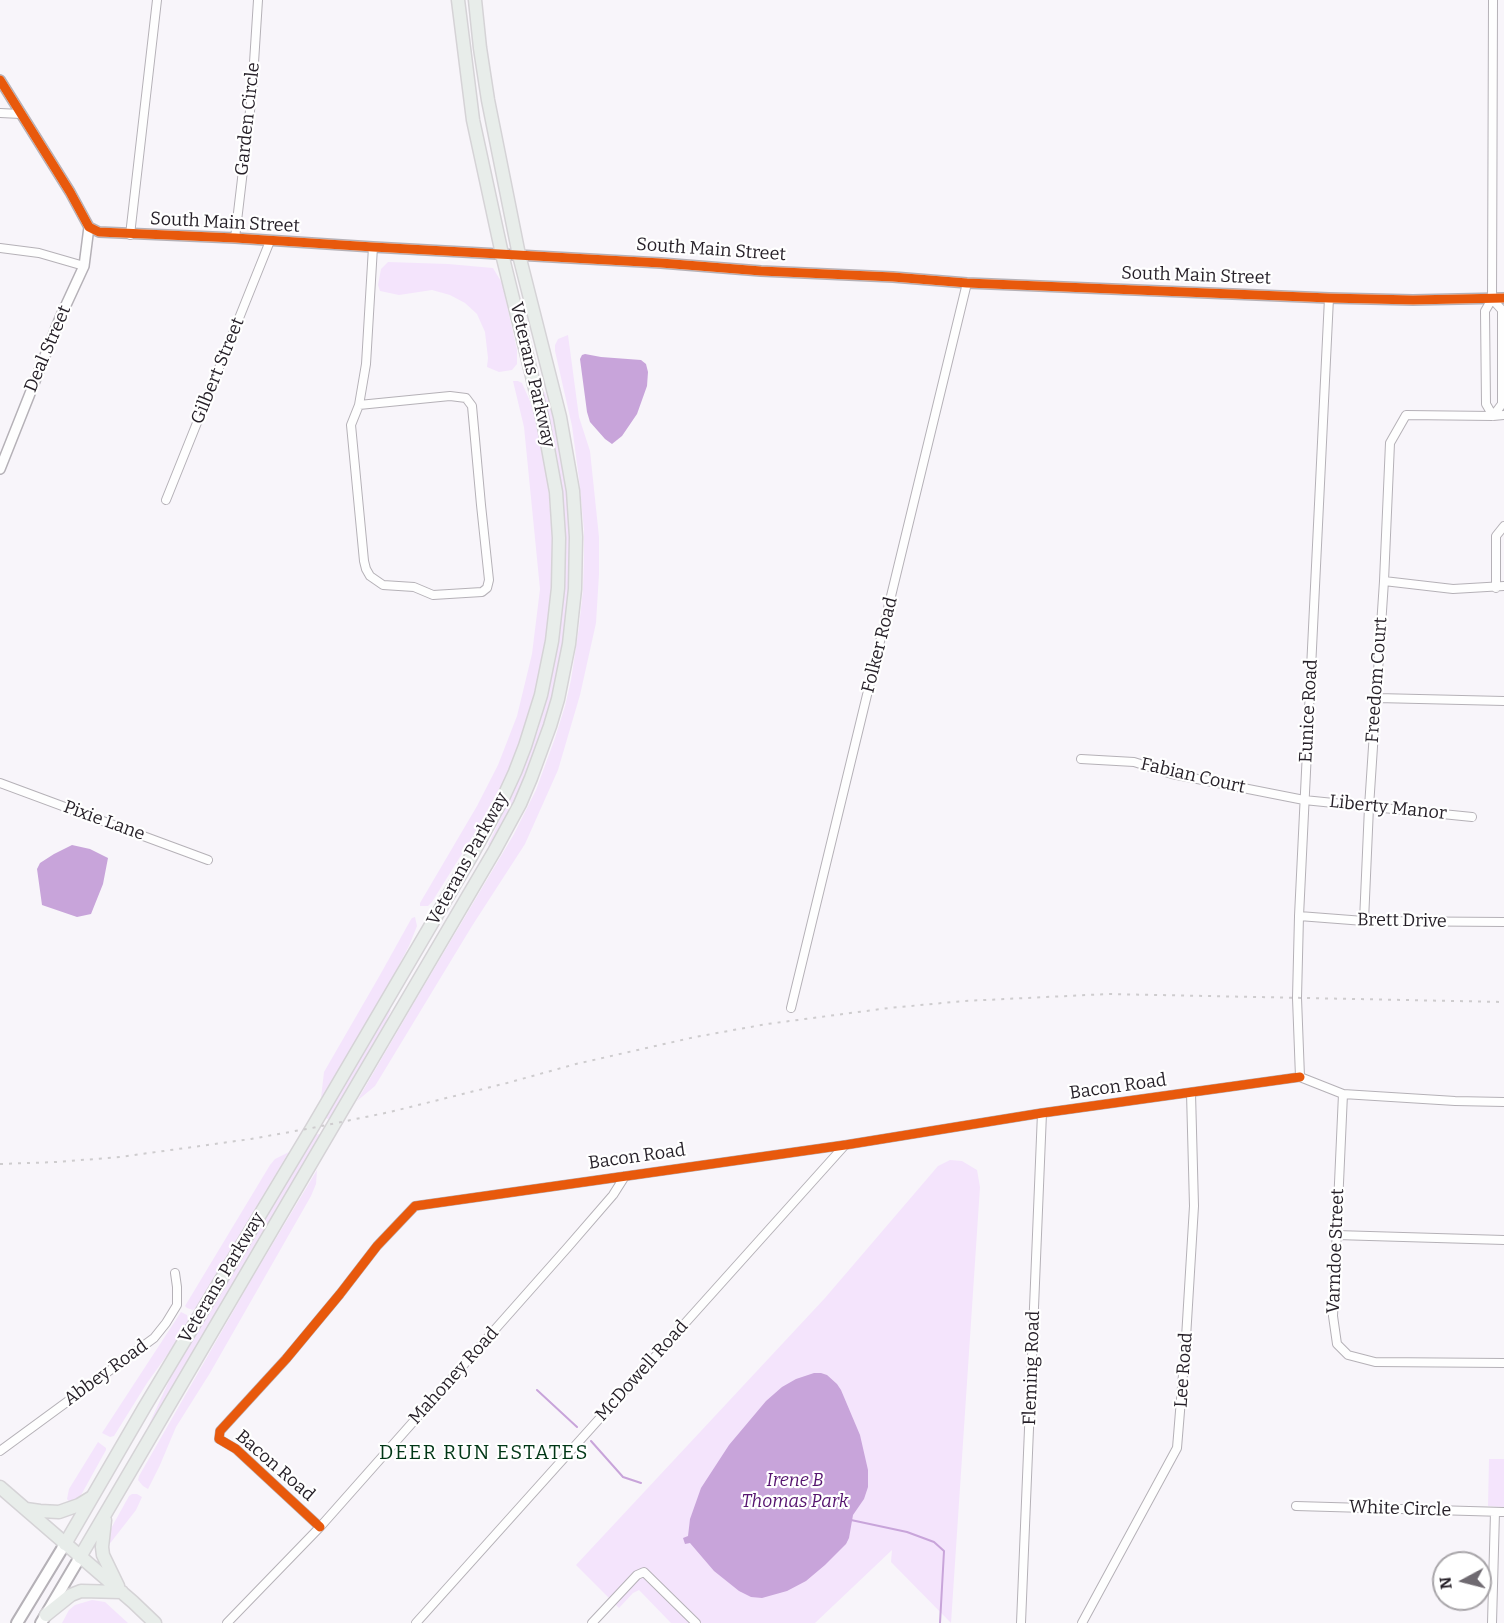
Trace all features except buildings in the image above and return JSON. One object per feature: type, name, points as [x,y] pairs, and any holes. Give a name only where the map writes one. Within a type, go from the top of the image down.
[{"type":"main road","name":"Veterans Parkway","points":[[17,1623],[472,855],[504,796],[534,721],[547,668],[556,615],[559,560],[558,515],[547,437],[502,254],[473,120],[458,0]]},
{"type":"main road","name":"Veterans Parkway","points":[[43,1619],[495,850],[524,795],[550,726],[564,672],[573,616],[576,561],[575,514],[570,466],[562,425],[519,255],[488,100],[475,0]]},
{"type":"main road","points":[[0,1487],[152,1620]]},
{"type":"main road","points":[[25,1509],[59,1512],[79,1505],[93,1496]]},
{"type":"main road","points":[[107,1513],[103,1533],[103,1554],[122,1592]]},
{"type":"main road","points":[[43,1619],[71,1595],[81,1591],[122,1592]]},
{"type":"street","points":[[130,235],[157,0]]},
{"type":"street","name":"Garden Circle","points":[[235,238],[252,94],[258,0]]},
{"type":"street","points":[[1493,0],[1492,299],[1485,312],[1486,404],[1493,416]]},
{"type":"street","points":[[0,80],[70,192],[89,228]]},
{"type":"street","points":[[0,113],[21,114]]},
{"type":"street","name":"South Main Street","points":[[89,228],[99,232],[130,235],[235,238],[661,262],[760,271],[967,283],[1329,298],[1413,300],[1504,298]]},
{"type":"street","name":"Deal Street","points":[[0,469],[44,357],[84,266],[89,228]]},
{"type":"street","name":"Gilbert Street","points":[[166,500],[270,241]]},
{"type":"street","points":[[359,405],[450,396],[466,398],[471,406],[489,580],[487,588],[482,592],[433,596],[414,587],[384,585],[370,576],[366,569],[351,425],[359,405],[366,364],[373,247]]},
{"type":"street","points":[[0,248],[39,252],[84,266]]},
{"type":"street","name":"Folker Road","points":[[791,1008],[967,283]]},
{"type":"street","name":"Eunice Road","points":[[1300,1077],[1297,998],[1299,916],[1329,298]]},
{"type":"street","points":[[1492,299],[1502,310],[1502,404],[1493,416]]},
{"type":"street","name":"Freedom Court","points":[[1364,921],[1390,443],[1406,415],[1493,416]]},
{"type":"street","points":[[1493,416],[1504,415]]},
{"type":"street","points":[[1384,581],[1453,589],[1500,587],[1496,536],[1504,526]]},
{"type":"street","points":[[1377,698],[1504,702]]},
{"type":"street","name":"Fabian Court","points":[[1081,759],[1134,762],[1172,774],[1305,800]]},
{"type":"street","name":"Pixie Lane","points":[[0,783],[208,860]]},
{"type":"street","name":"Liberty Manor","points":[[1305,800],[1472,817]]},
{"type":"street","name":"Brett Drive","points":[[1299,916],[1364,921],[1504,922]]},
{"type":"street","points":[[1300,1077],[1344,1094],[1504,1102]]},
{"type":"street","name":"Bacon Road","points":[[320,1527],[236,1449],[219,1439],[220,1431],[286,1359],[377,1246],[415,1206],[1300,1077]]},
{"type":"street","name":"Lee Road","points":[[1082,1623],[1177,1448],[1194,1206],[1191,1093]]},
{"type":"street","name":"Varndoe Street","points":[[1344,1094],[1333,1316],[1337,1344],[1348,1355],[1375,1362],[1504,1363]]},
{"type":"street","name":"Fleming Road","points":[[1021,1623],[1042,1113]]},
{"type":"street","name":"McDowell Road","points":[[416,1623],[845,1145]]},
{"type":"street","name":"Mahoney Road","points":[[227,1623],[320,1527],[568,1247],[613,1194],[625,1176]]},
{"type":"street","points":[[1336,1235],[1504,1240]]},
{"type":"street","name":"Abbey Road","points":[[0,1451],[154,1338],[177,1305],[175,1273]]},
{"type":"street","name":"White Circle","points":[[1296,1506],[1500,1512]]},
{"type":"street","points":[[1492,1623],[1500,1512]]},
{"type":"street","points":[[596,1622],[638,1574],[644,1572],[696,1623]]},
{"type":"green space","points":[[388,262],[493,268],[502,283],[517,350],[517,364],[512,370],[499,372],[487,367],[485,332],[477,314],[465,303],[450,295],[432,290],[399,295],[380,291],[378,285],[381,269]]},
{"type":"green space","points":[[568,335],[579,417],[590,451],[599,537],[596,623],[580,695],[558,770],[525,844],[472,926],[375,1086],[357,1101],[514,834],[536,790],[565,706],[579,627],[584,554],[584,530],[572,426],[555,351],[558,339]]},
{"type":"green space","points":[[513,381],[522,383],[533,408],[548,485],[552,535],[552,589],[543,655],[528,719],[496,799],[432,902],[428,906],[420,906],[498,765],[517,716],[532,654],[540,589],[524,427]]},
{"type":"green space","points":[[545,392],[557,428],[567,485],[570,529],[569,604],[559,671],[537,752],[513,806],[491,846],[488,845],[521,774],[538,730],[560,632],[565,575],[565,530],[557,456],[542,393]]},
{"type":"green space","points":[[415,917],[417,926],[409,946],[388,986],[321,1098],[324,1072],[410,921]]},
{"type":"green space","points":[[388,1009],[391,1010],[380,1035],[331,1118],[327,1119],[325,1117]]},
{"type":"green space","points":[[315,1135],[321,1136],[149,1432],[146,1431],[174,1370]]},
{"type":"green space","points":[[289,1152],[196,1308],[193,1310],[187,1308],[185,1306],[270,1165],[275,1159]]},
{"type":"green space","name":"Irene B Thomas Park","points":[[950,1160],[962,1161],[977,1170],[980,1187],[951,1623],[891,1562],[892,1550],[815,1623],[671,1623],[639,1590],[619,1608],[576,1565],[825,1298],[938,1166]]},
{"type":"green space","points":[[317,1170],[316,1184],[311,1196],[210,1373],[176,1427],[148,1489],[138,1480],[139,1476]]},
{"type":"green space","points":[[181,1312],[187,1315],[188,1322],[175,1344],[114,1436],[110,1437],[102,1433]]},
{"type":"green space","points":[[98,1442],[106,1450],[80,1497],[71,1504],[67,1499],[69,1489]]},
{"type":"green space","points":[[1489,1459],[1504,1459],[1504,1507],[1488,1506]]},
{"type":"green space","points":[[132,1494],[142,1497],[136,1510],[108,1546],[106,1545],[109,1532]]},
{"type":"green space","points":[[92,1600],[105,1602],[128,1623],[62,1623],[69,1610],[75,1605]]},
{"type":"shaded area","points":[[585,354],[641,360],[646,364],[647,386],[637,414],[622,436],[612,444],[590,422],[587,412],[580,359]]},
{"type":"shaded area","points":[[72,845],[90,849],[108,858],[103,884],[91,914],[77,917],[42,905],[37,869],[40,863]]},
{"type":"shaded area","points":[[814,1373],[827,1375],[841,1390],[860,1435],[868,1470],[868,1487],[864,1499],[853,1515],[846,1544],[825,1565],[806,1581],[787,1591],[762,1598],[751,1597],[739,1591],[714,1571],[690,1543],[685,1544],[683,1538],[688,1536],[690,1519],[701,1488],[729,1445],[766,1401],[782,1387]]},
{"type":"waterway","points":[[537,1390],[577,1427]]},
{"type":"waterway","points":[[591,1441],[623,1477],[641,1483]]},
{"type":"waterway","points":[[851,1520],[907,1532],[934,1542],[944,1551],[940,1623]]},
{"type":"railway","points":[[0,1164],[120,1157],[251,1139],[390,1112],[576,1064],[695,1037],[767,1024],[889,1008],[964,1001],[1108,994],[1504,1002]]},
{"type":"cycle path","points":[[0,80],[70,192],[89,227],[99,232],[661,263],[967,283],[1329,298],[1413,300],[1504,298]]},
{"type":"cycle path","points":[[320,1527],[236,1449],[219,1439],[220,1431],[286,1359],[377,1246],[415,1206],[1300,1077]]},
{"type":"district","name":"DEER RUN ESTATES","points":[[484,1453]]}]
